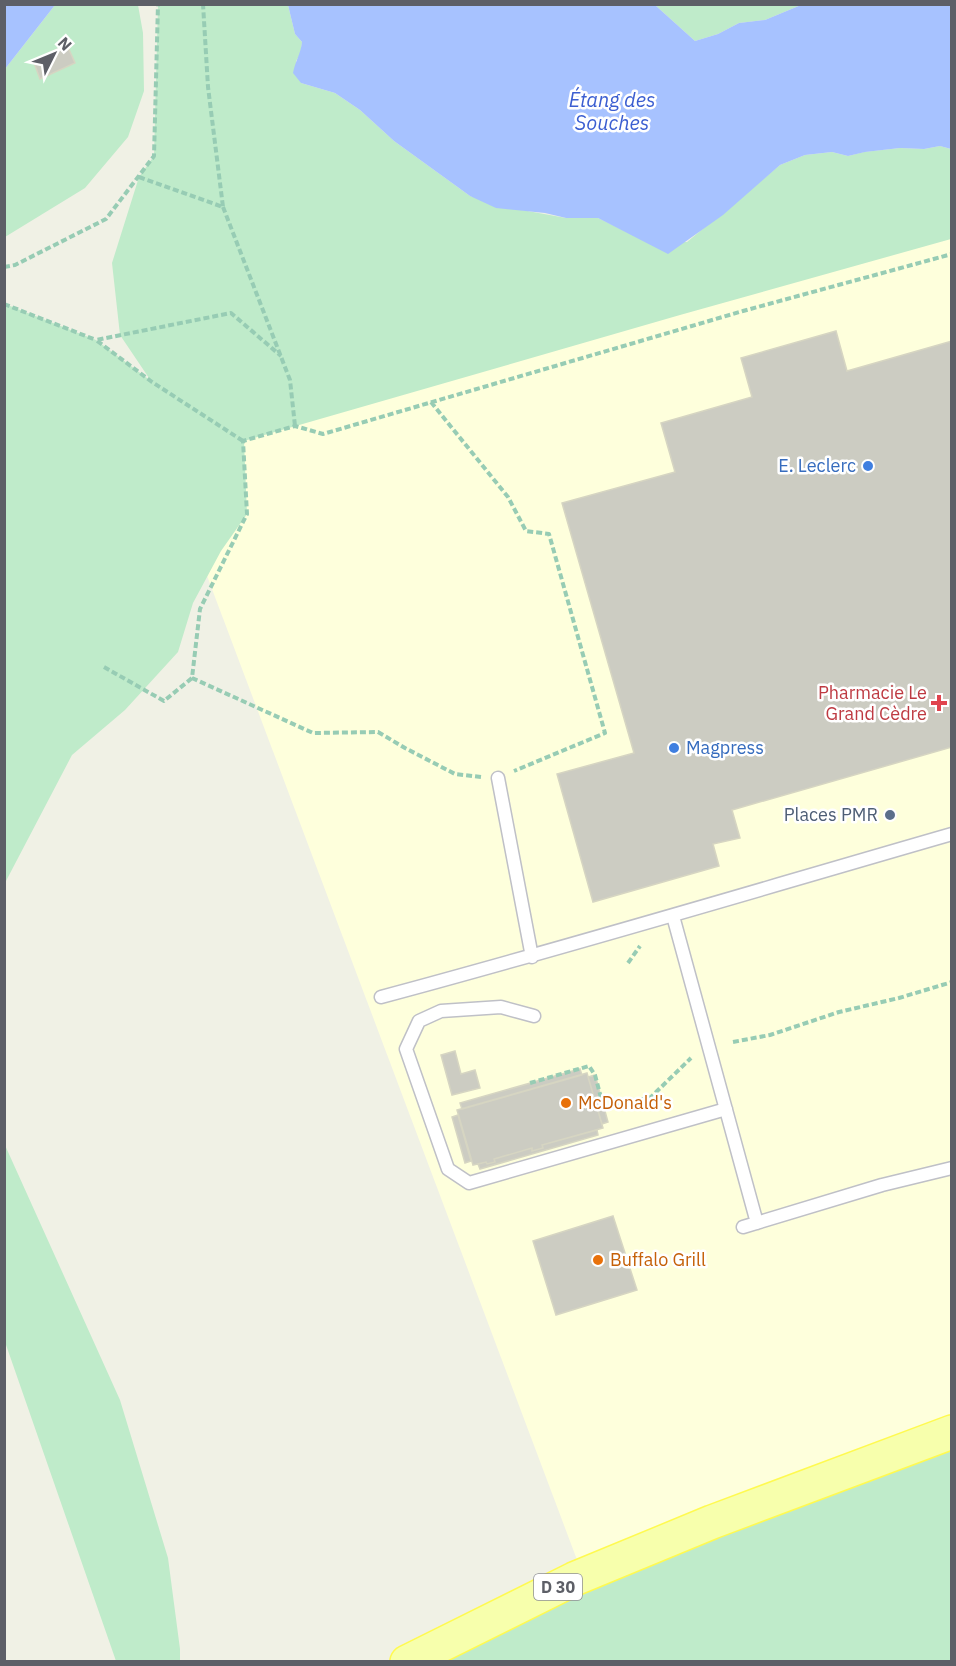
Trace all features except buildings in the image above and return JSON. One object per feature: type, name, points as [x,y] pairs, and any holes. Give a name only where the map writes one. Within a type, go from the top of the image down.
[{"type":"main road","name":"D 30","points":[[407,1662],[574,1579],[712,1522],[951,1432]]},
{"type":"main road","name":"D 30","points":[[712,1522],[951,1447]]},
{"type":"lane","points":[[498,778],[532,957]]},
{"type":"lane","points":[[381,997],[532,957],[951,834]]},
{"type":"lane","points":[[673,916],[757,1223]]},
{"type":"lane","points":[[534,1016],[501,1007],[441,1011],[420,1021],[406,1049],[448,1169],[469,1184],[726,1109]]},
{"type":"lane","points":[[743,1227],[882,1185],[951,1168]]},
{"type":"path","points":[[4,267],[15,265],[106,219],[154,156],[158,4]]},
{"type":"path","points":[[203,4],[208,87],[223,207],[290,380],[295,426]]},
{"type":"path","points":[[139,177],[223,207]]},
{"type":"path","points":[[4,304],[96,340],[152,382],[243,441],[295,426],[323,434],[754,308],[951,254]]},
{"type":"path","points":[[96,340],[231,313],[281,356]]},
{"type":"path","points":[[192,678],[313,733],[378,732],[454,774],[498,778],[605,733],[549,534],[526,531],[508,496],[431,402]]},
{"type":"path","points":[[104,667],[164,700],[192,678],[200,609],[247,514],[243,441]]},
{"type":"path","points":[[733,1042],[770,1035],[839,1012],[899,998],[951,982]]},
{"type":"path","points":[[530,1083],[589,1066],[595,1075],[604,1109],[651,1097],[696,1054]]},
{"type":"shaded area","points":[[55,5],[138,5],[143,33],[144,91],[128,137],[85,188],[5,237],[5,69]]},
{"type":"shaded area","points":[[158,5],[288,5],[295,34],[302,42],[301,53],[296,61],[301,83],[335,93],[360,110],[394,141],[470,196],[522,210],[566,218],[598,218],[643,240],[687,242],[780,165],[805,155],[832,152],[848,156],[900,148],[924,149],[940,146],[951,149],[951,239],[244,441],[247,514],[221,551],[193,603],[178,652],[125,710],[72,755],[6,881],[5,887],[5,304],[96,340],[151,381],[120,335],[112,263],[139,177],[154,156]]},
{"type":"shaded area","points":[[655,5],[801,5],[765,20],[739,23],[718,34],[695,41]]},
{"type":"shaded area","points":[[951,233],[951,1437],[585,1581],[165,464]]},
{"type":"shaded area","points":[[4,1143],[120,1400],[168,1558],[180,1661],[116,1661],[5,1342]]},
{"type":"shaded area","points":[[951,1437],[951,1661],[387,1662],[415,1643]]},
{"type":"water","points":[[4,5],[55,5],[5,69]]},
{"type":"water","name":"Étang des Souches","points":[[288,5],[655,5],[695,41],[718,34],[739,23],[765,20],[801,5],[951,5],[951,149],[940,146],[924,149],[900,148],[848,156],[832,152],[805,155],[780,165],[723,215],[668,254],[598,218],[566,218],[545,213],[496,208],[470,196],[394,141],[360,110],[335,93],[301,83],[293,73],[302,42],[295,34]]},
{"type":"place","name":"E. Leclerc","points":[[868,466]]},
{"type":"place","name":"Pharmacie Le Grand Cèdre","points":[[939,703]]},
{"type":"place","name":"Magpress","points":[[674,748]]},
{"type":"place","name":"Places PMR","points":[[890,815]]},
{"type":"place","name":"McDonald's","points":[[566,1103]]},
{"type":"place","name":"Buffalo Grill","points":[[598,1260]]}]
